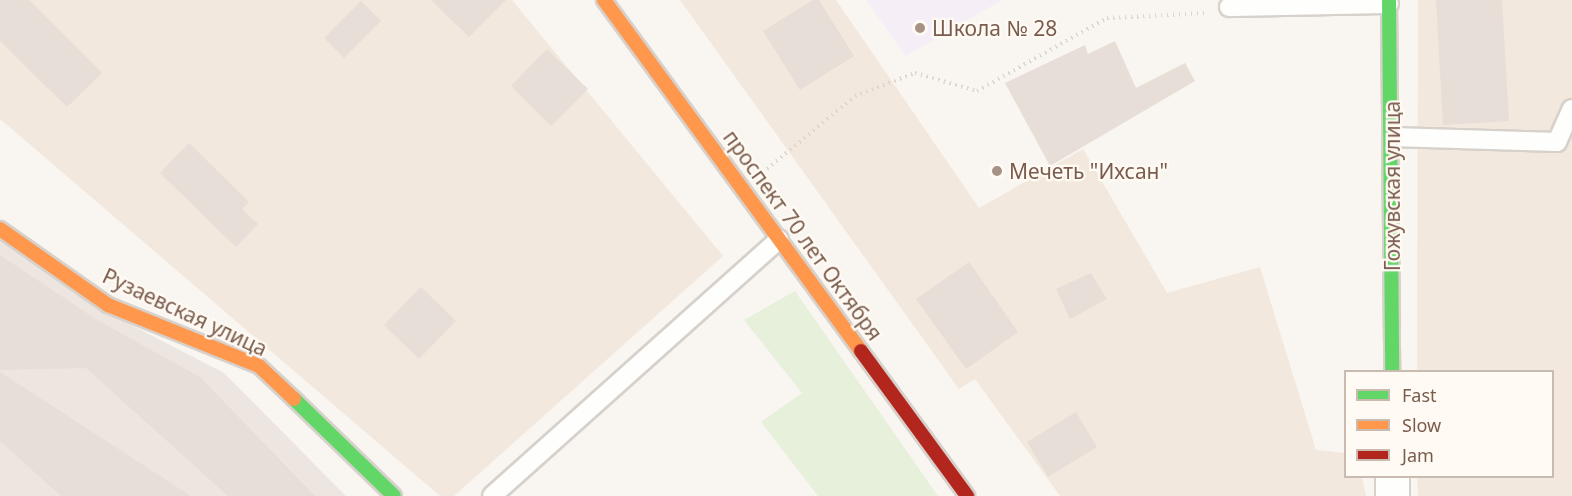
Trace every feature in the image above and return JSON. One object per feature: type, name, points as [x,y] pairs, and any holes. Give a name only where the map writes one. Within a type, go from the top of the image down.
[{"type":"street","name":"проспект 70 лет Октября","points":[[604,0],[967,496]]},
{"type":"street","name":"Гожувская улица","points":[[1389,2],[1392,137],[1392,370]]},
{"type":"street","name":"Рузаевская улица","points":[[0,229],[108,305],[260,366],[394,496]]},
{"type":"street","points":[[1392,478],[1392,496]]},
{"type":"lane","points":[[1229,7],[1389,2]]},
{"type":"lane","points":[[1392,137],[1557,142],[1572,109]]},
{"type":"lane","points":[[492,496],[779,239]]},
{"type":"path","points":[[743,189],[855,96],[915,73],[977,91],[1107,18],[1207,13],[1229,7]]},
{"type":"shaded area","points":[[0,0],[512,0],[723,256],[454,496],[440,496],[0,119]]},
{"type":"shaded area","points":[[680,0],[836,0],[979,208],[1083,149],[1167,293],[1260,267],[1316,450],[1344,453],[1344,478],[1362,478],[1366,496],[1060,496],[975,379],[959,389]]},
{"type":"shaded area","name":"Школа № 28","points":[[866,0],[1002,0],[906,56]]},
{"type":"shaded area","points":[[1418,0],[1572,0],[1572,496],[1418,496],[1417,478],[1554,478],[1554,370],[1417,370]]},
{"type":"shaded area","points":[[0,241],[89,303],[224,373],[346,496],[0,496]]},
{"type":"green space","points":[[795,291],[938,496],[818,496],[761,422],[802,393],[744,320]]},
{"type":"building","points":[[0,0],[29,0],[102,73],[67,107],[0,41]]},
{"type":"building","points":[[431,0],[506,0],[469,37]]},
{"type":"building","points":[[813,0],[819,0],[854,56],[800,90],[763,31]]},
{"type":"building","points":[[1436,0],[1502,0],[1509,121],[1443,125]]},
{"type":"building","points":[[361,1],[381,21],[344,58],[324,38]]},
{"type":"building","points":[[1115,41],[1136,88],[1185,63],[1195,81],[1050,166],[1005,83],[1085,45],[1088,54]]},
{"type":"building","points":[[547,49],[588,89],[551,126],[511,86]]},
{"type":"building","points":[[189,143],[249,202],[242,209],[258,224],[236,247],[160,173]]},
{"type":"building","points":[[0,255],[97,320],[200,377],[315,496],[228,496],[86,368],[0,370]]},
{"type":"building","points":[[969,262],[1018,332],[966,369],[916,299]]},
{"type":"building","points":[[1091,273],[1107,299],[1070,319],[1056,289]]},
{"type":"building","points":[[421,287],[456,321],[419,359],[384,325]]},
{"type":"building","points":[[0,372],[191,496],[61,496],[0,441]]},
{"type":"building","points":[[1076,412],[1097,447],[1048,477],[1027,442]]},
{"type":"traffic: fast","points":[[1389,0],[1392,370]]},
{"type":"traffic: fast","points":[[294,399],[394,496]]},
{"type":"traffic: slow","points":[[604,0],[861,351]]},
{"type":"traffic: slow","points":[[0,229],[108,305],[259,366],[294,399]]},
{"type":"traffic: jam","points":[[861,351],[967,496]]},
{"type":"place","name":"Школа № 28","points":[[920,28]]},
{"type":"place","name":"Мечеть \"Ихсан\"","points":[[997,171]]}]
